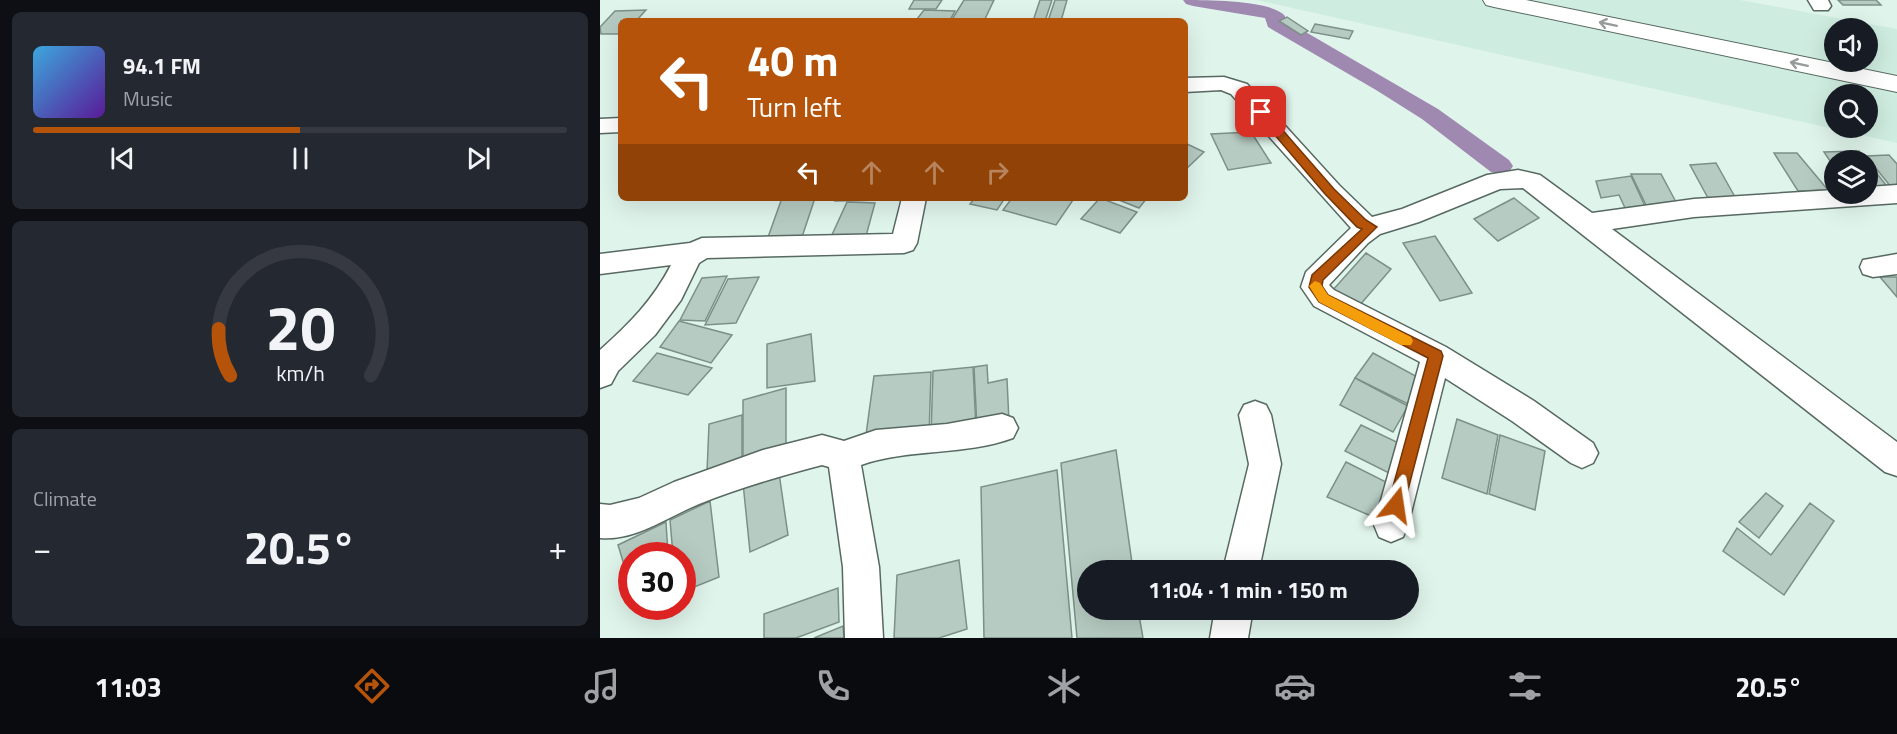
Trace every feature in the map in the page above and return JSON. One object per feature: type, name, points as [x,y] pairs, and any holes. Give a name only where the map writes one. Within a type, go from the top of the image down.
[{"type":"street","points":[[1494,0],[1897,84]]},
{"type":"street","points":[[1583,0],[1824,50]]},
{"type":"street","points":[[1878,61],[1897,65]]},
{"type":"street","points":[[1188,85],[1224,83],[1239,89],[1361,224],[1371,227]]},
{"type":"street","points":[[600,126],[618,125]]},
{"type":"street","points":[[1582,453],[1523,411],[1436,356],[1324,298],[1315,287],[1316,279],[1371,227],[1410,216],[1496,181],[1518,178],[1531,181],[1897,461]]},
{"type":"street","points":[[1587,223],[1694,208],[1897,194]]},
{"type":"street","points":[[600,375],[607,362],[645,327],[671,292],[689,256],[702,248],[904,243],[913,201]]},
{"type":"street","points":[[600,264],[695,252]]},
{"type":"street","points":[[1391,525],[1436,356]]},
{"type":"street","points":[[1243,560],[1265,464],[1255,415]]},
{"type":"street","points":[[600,521],[610,522],[643,514],[686,493],[763,465],[822,450],[844,456],[876,445],[947,438],[1002,428]]},
{"type":"street","points":[[844,456],[847,493],[861,568],[861,615],[864,638]]},
{"type":"street","points":[[1229,638],[1232,620]]},
{"type":"shaded area","points":[[1256,0],[1740,0],[1837,18],[1824,18],[1824,72],[1878,72],[1878,25],[1897,29],[1897,143],[1875,138],[1878,138],[1878,84],[1824,84],[1824,127]]},
{"type":"building","points":[[914,0],[942,0],[936,9],[909,9]]},
{"type":"building","points":[[964,0],[994,0],[985,18],[953,18]]},
{"type":"building","points":[[1040,0],[1052,0],[1046,18],[1034,18]]},
{"type":"building","points":[[1055,0],[1067,0],[1062,18],[1049,18]]},
{"type":"building","points":[[1838,0],[1876,0],[1881,5],[1843,5]]},
{"type":"building","points":[[646,10],[639,18],[618,18],[618,34],[601,34],[600,27],[615,11]]},
{"type":"building","points":[[924,10],[955,11],[951,18],[918,18]]},
{"type":"building","points":[[1287,17],[1308,31],[1301,35],[1279,21]]},
{"type":"building","points":[[1315,24],[1353,31],[1349,39],[1311,32]]},
{"type":"building","points":[[1251,132],[1271,163],[1228,170],[1211,134]]},
{"type":"building","points":[[1188,144],[1204,152],[1188,167]]},
{"type":"building","points":[[1774,153],[1797,153],[1824,185],[1824,190],[1798,191]]},
{"type":"building","points":[[1878,155],[1889,155],[1897,164],[1897,187],[1891,187],[1878,171]]},
{"type":"building","points":[[1716,163],[1735,197],[1708,198],[1690,165]]},
{"type":"building","points":[[1631,174],[1661,174],[1676,202],[1646,205]]},
{"type":"building","points":[[1878,175],[1889,189],[1878,189]]},
{"type":"building","points":[[1631,176],[1645,206],[1625,208],[1619,195],[1601,198],[1596,181]]},
{"type":"building","points":[[1514,198],[1539,218],[1498,241],[1474,219]]},
{"type":"building","points":[[781,201],[814,201],[801,240],[767,240]]},
{"type":"building","points":[[972,201],[1003,201],[997,210],[970,204]]},
{"type":"building","points":[[1010,201],[1072,201],[1056,225],[1003,210]]},
{"type":"building","points":[[1097,201],[1108,201],[1137,212],[1120,233],[1081,219]]},
{"type":"building","points":[[1122,201],[1145,201],[1139,208]]},
{"type":"building","points":[[847,202],[875,203],[866,236],[831,237]]},
{"type":"building","points":[[1435,236],[1472,293],[1440,301],[1403,243]]},
{"type":"building","points":[[1366,253],[1391,269],[1359,306],[1332,291]]},
{"type":"building","points":[[727,276],[705,321],[680,320],[702,278]]},
{"type":"building","points":[[759,277],[736,323],[705,325],[728,279]]},
{"type":"building","points":[[1880,277],[1897,277],[1897,297]]},
{"type":"building","points":[[679,321],[732,335],[711,363],[660,347]]},
{"type":"building","points":[[811,334],[815,381],[767,388],[767,344]]},
{"type":"building","points":[[657,353],[712,368],[688,395],[633,381]]},
{"type":"building","points":[[1373,353],[1423,380],[1410,405],[1355,378]]},
{"type":"building","points":[[987,365],[988,383],[1007,379],[1009,422],[977,428],[974,367]]},
{"type":"building","points":[[973,367],[976,428],[931,435],[933,371]]},
{"type":"building","points":[[931,372],[929,436],[865,442],[874,376]]},
{"type":"building","points":[[1355,378],[1408,406],[1393,432],[1340,405]]},
{"type":"building","points":[[786,388],[786,446],[743,459],[743,400]]},
{"type":"building","points":[[742,415],[742,459],[707,472],[709,424]]},
{"type":"building","points":[[1457,419],[1498,435],[1487,494],[1442,478]]},
{"type":"building","points":[[1361,425],[1405,446],[1391,474],[1345,451]]},
{"type":"building","points":[[1500,435],[1545,451],[1535,510],[1489,494]]},
{"type":"building","points":[[1116,450],[1132,560],[1077,560],[1077,620],[1140,620],[1143,638],[1077,638],[1061,463]]},
{"type":"building","points":[[1346,462],[1394,486],[1378,519],[1327,497]]},
{"type":"building","points":[[1057,470],[1072,638],[984,638],[981,487]]},
{"type":"building","points":[[779,473],[788,535],[750,552],[743,483]]},
{"type":"building","points":[[1766,493],[1783,506],[1759,538],[1739,522]]},
{"type":"building","points":[[710,501],[719,577],[696,586],[696,542],[672,542],[670,520]]},
{"type":"building","points":[[1810,503],[1834,521],[1784,595],[1723,551],[1737,528],[1771,555]]},
{"type":"building","points":[[666,522],[667,542],[624,542]]},
{"type":"building","points":[[959,560],[967,629],[939,638],[894,638],[897,575]]},
{"type":"building","points":[[838,588],[839,622],[796,638],[764,638],[764,614]]},
{"type":"building","points":[[843,626],[844,638],[814,638]]},
{"type":"waterway","points":[[1193,0],[1271,13],[1275,16],[1275,23],[1430,114],[1500,166]]},
{"type":"slow traffic","points":[[1315,286],[1324,298],[1406,341]]},
{"type":"route","points":[[1261,112],[1288,145],[1361,224],[1371,227],[1316,279],[1315,287],[1324,298],[1436,356],[1396,505]]}]
